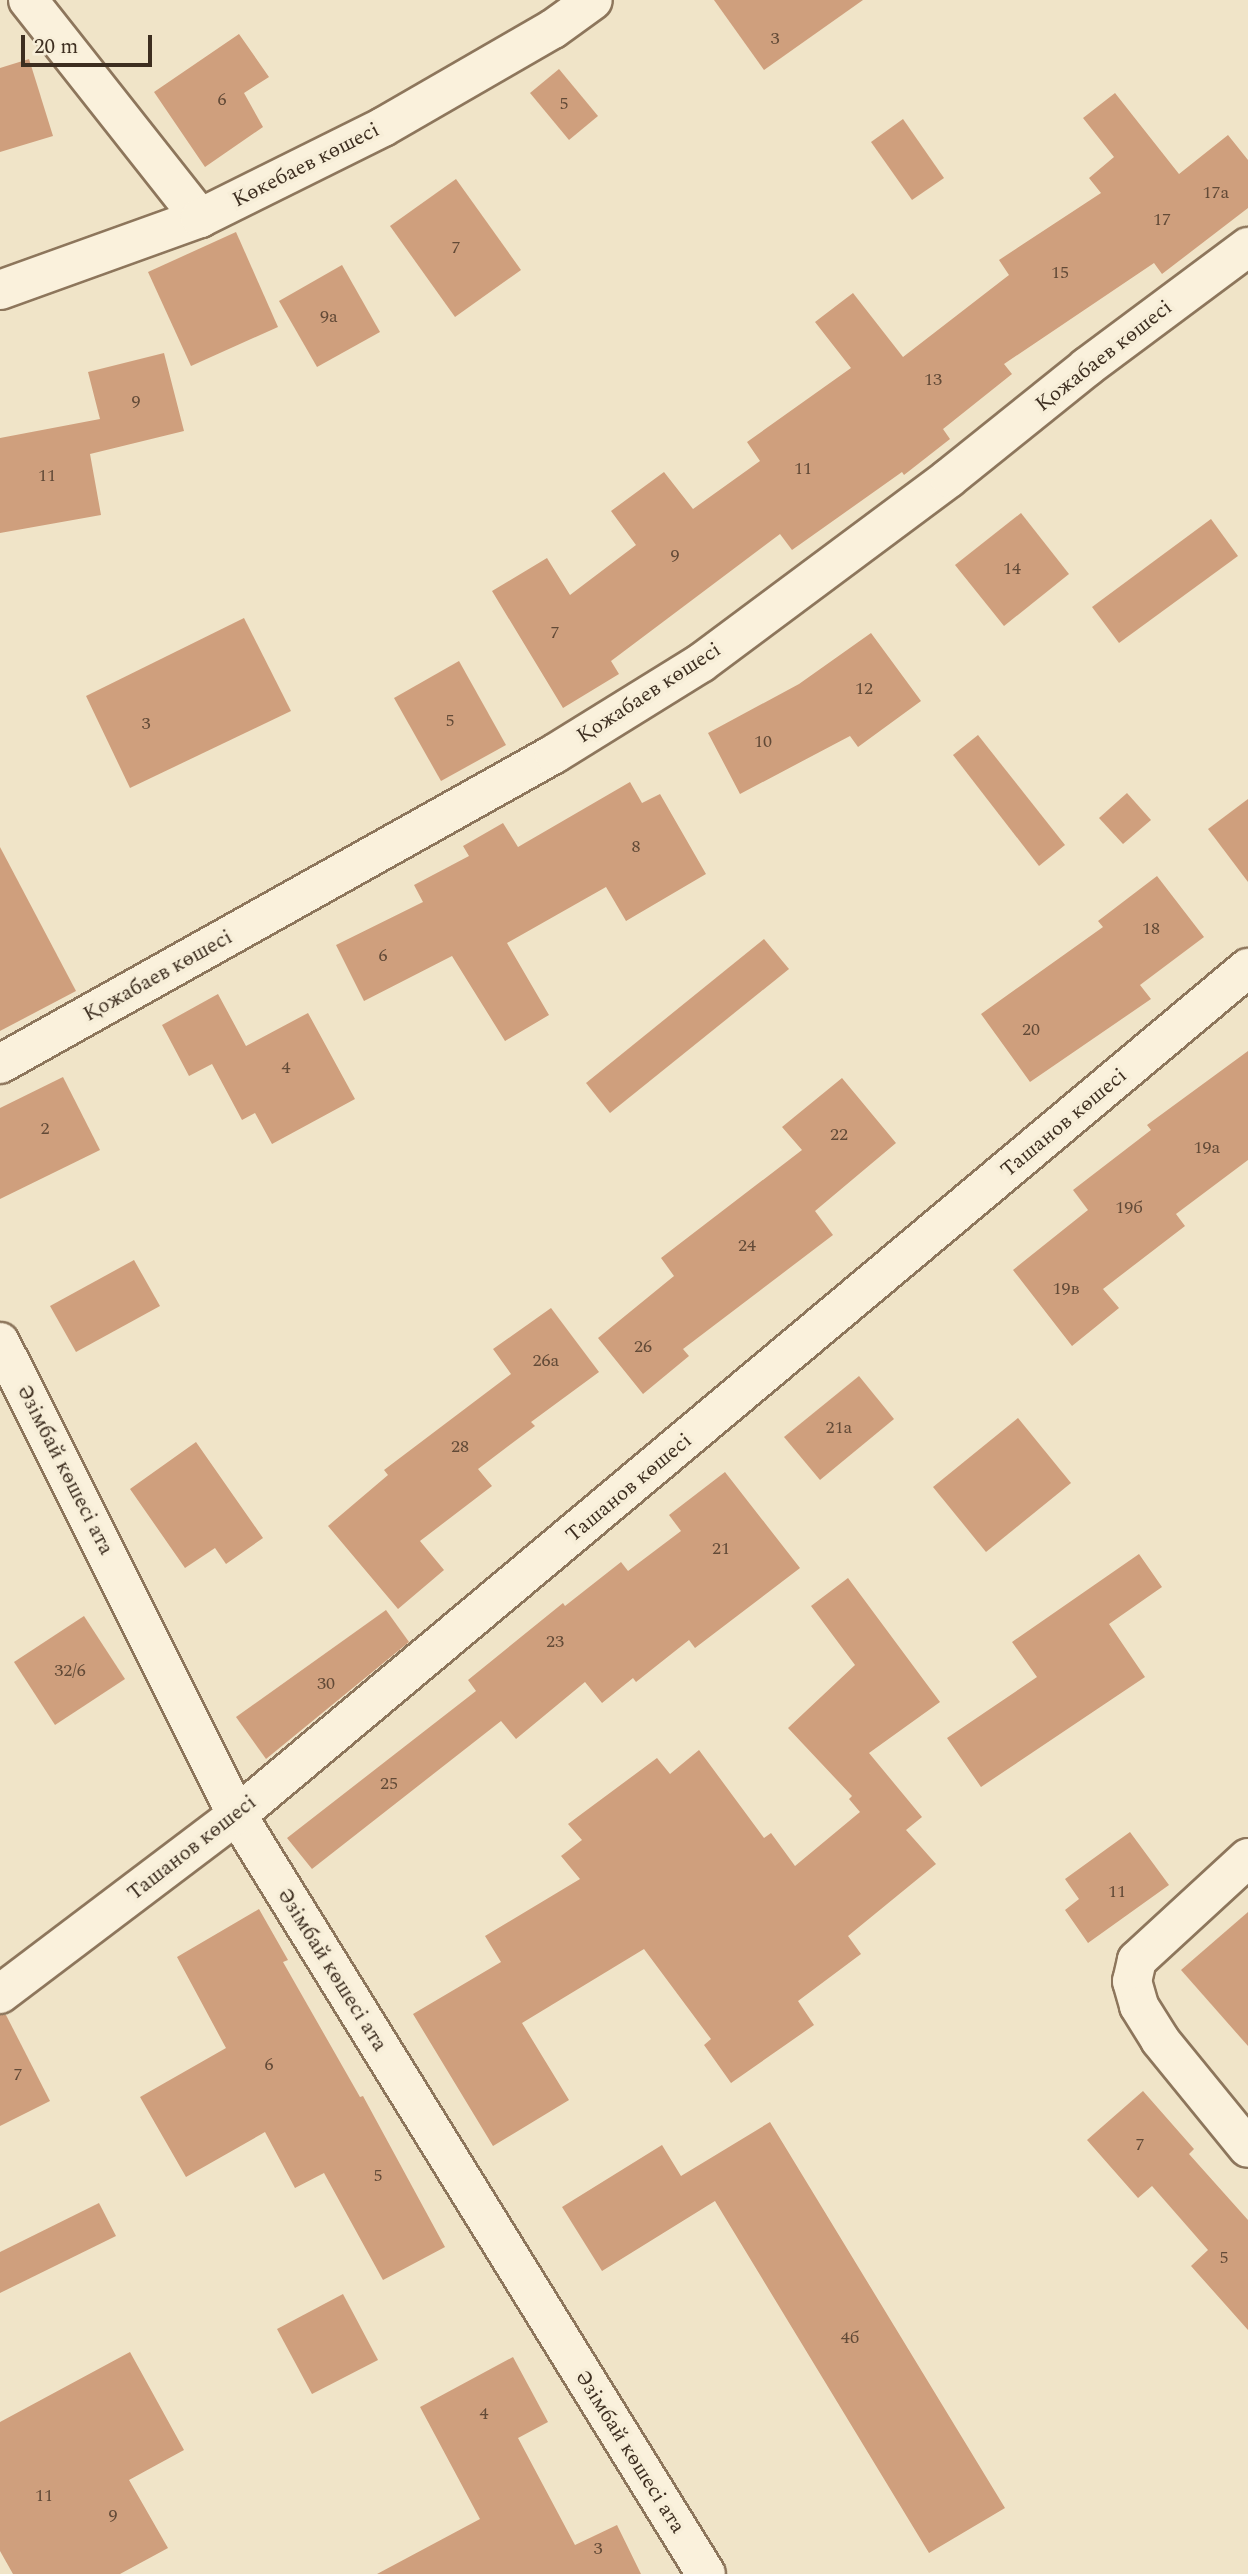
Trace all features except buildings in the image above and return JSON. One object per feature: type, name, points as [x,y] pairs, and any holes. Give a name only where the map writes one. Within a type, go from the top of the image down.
[{"type":"street","points":[[28,0],[200,218]]},
{"type":"street","name":"Көкебаев көшесі","points":[[0,290],[200,218],[383,127],[553,29],[593,0]]},
{"type":"street","name":"Қожабаев көшесі","points":[[0,1063],[554,754],[701,663],[949,478],[1087,367],[1248,247]]},
{"type":"street","name":"Ташанов көшесі","points":[[0,1994],[237,1815],[1248,968]]},
{"type":"street","name":"Әзімбай көшесі ата","points":[[0,1342],[237,1815],[706,2574]]},
{"type":"street","points":[[1248,1858],[1144,1952],[1137,1960],[1132,1982],[1139,2006],[1160,2040],[1248,2148]]}]
